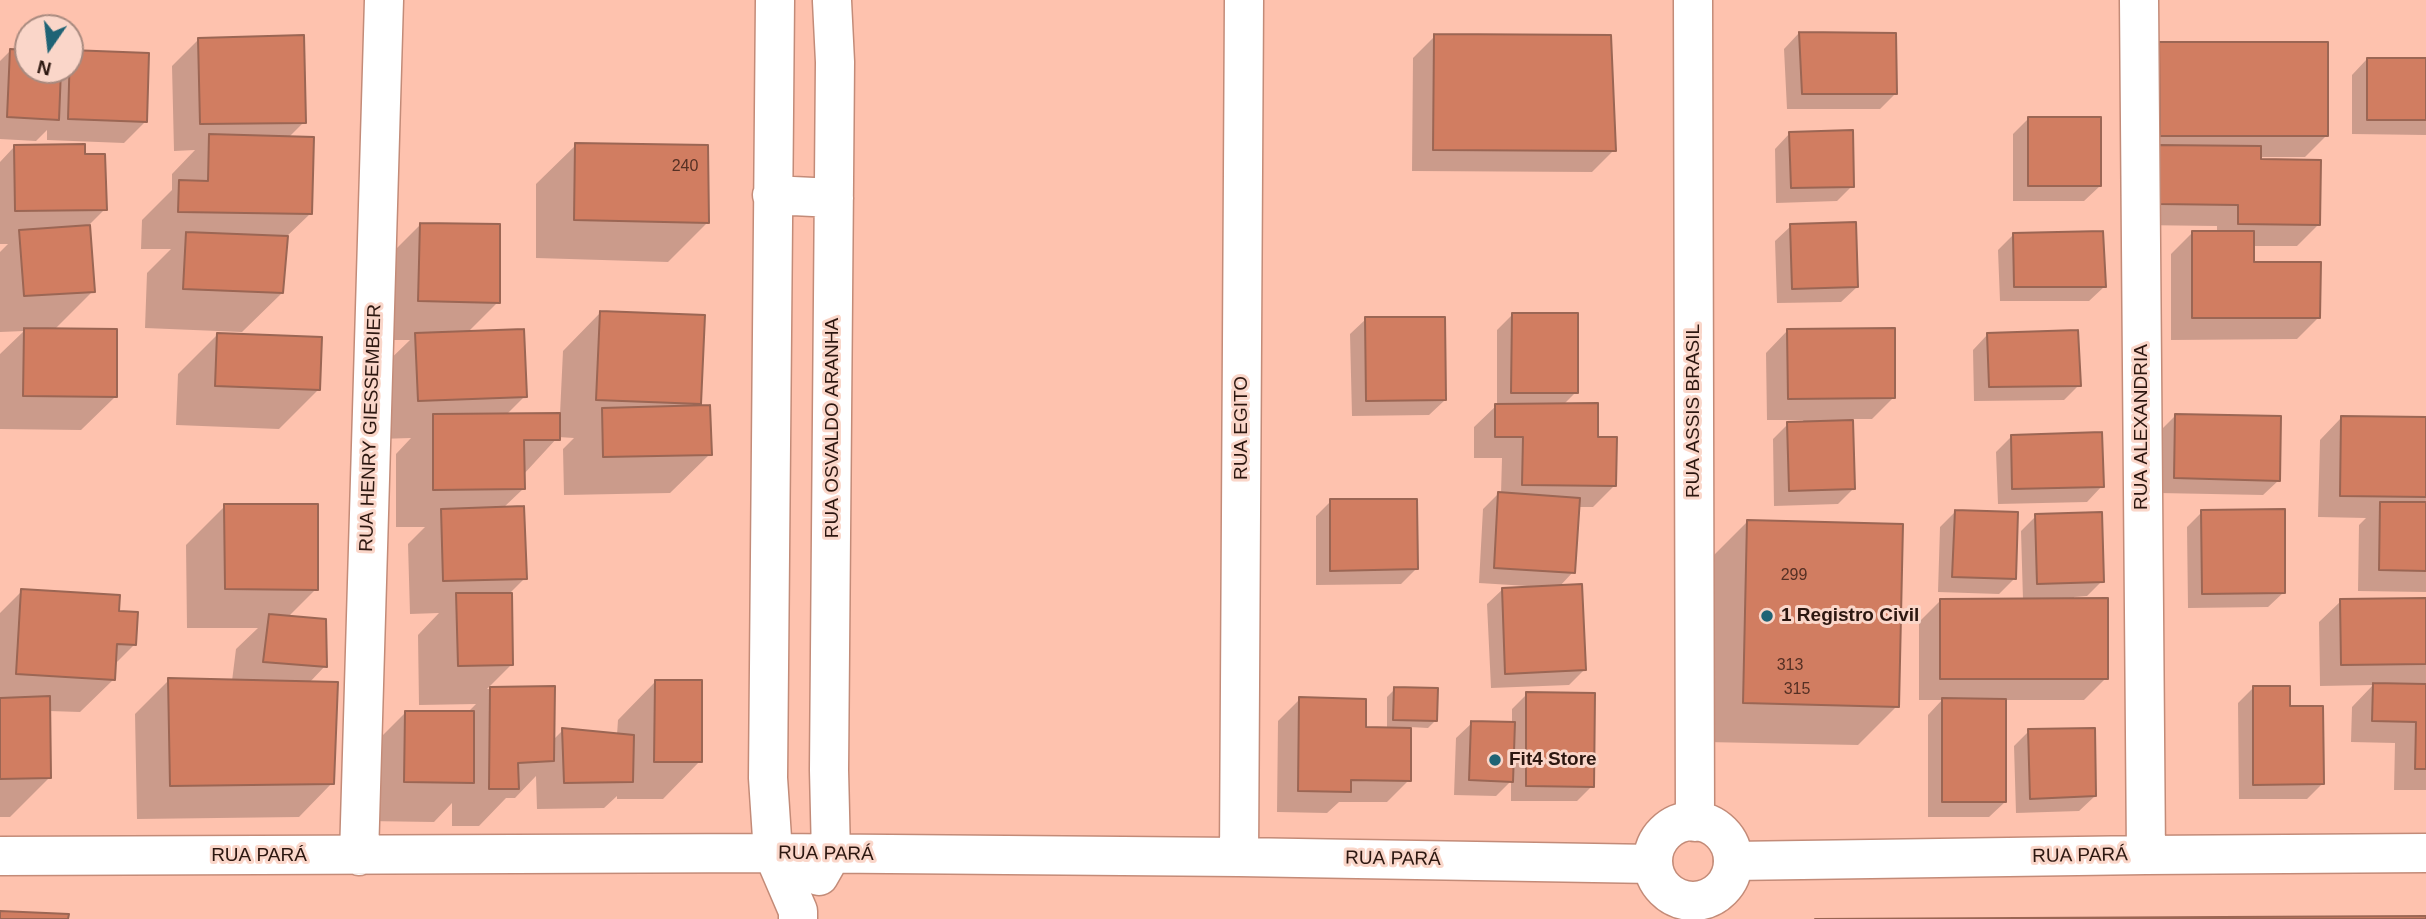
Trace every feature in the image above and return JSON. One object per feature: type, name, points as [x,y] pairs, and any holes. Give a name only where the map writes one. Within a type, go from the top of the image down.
[{"type":"street","name":"RUA HENRY GIESSEMBIER","points":[[359,856],[384,0]]},
{"type":"street","points":[[798,915],[773,853],[768,778],[775,0],[793,9],[814,9],[832,0]]},
{"type":"street","name":"RUA OSVALDO ARANHA","points":[[831,855],[835,62],[832,0]]},
{"type":"street","name":"RUA EGITO","points":[[1239,857],[1244,0]]},
{"type":"street","name":"RUA ASSIS BRASIL","points":[[1693,0],[1695,822]]},
{"type":"street","name":"RUA ALEXANDRIA","points":[[2139,0],[2146,855]]},
{"type":"street","points":[[772,195],[834,198]]},
{"type":"street","points":[[772,427],[833,431]]},
{"type":"street","points":[[769,639],[831,639]]},
{"type":"street","points":[[1702,821],[1718,829],[1730,843],[1733,861],[1730,879],[1718,893],[1702,900],[1696,910],[1684,900],[1667,893],[1656,878],[1653,864],[1656,843],[1668,829],[1684,822],[1702,821]]},
{"type":"street","name":"RUA PARÁ","points":[[0,856],[773,853],[1653,864]]},
{"type":"street","name":"RUA PARÁ","points":[[1733,861],[2426,853]]},
{"type":"street","points":[[798,915],[831,855]]},
{"type":"building","points":[[1799,32],[1896,33],[1897,94],[1802,94]]},
{"type":"building","points":[[1434,34],[1611,35],[1616,151],[1433,150]]},
{"type":"building","points":[[304,35],[306,123],[200,124],[198,38]]},
{"type":"building","points":[[2159,42],[2328,42],[2328,136],[2160,136]]},
{"type":"building","points":[[10,49],[14,49],[14,84],[60,84],[59,120],[7,117]]},
{"type":"building","points":[[84,51],[149,53],[147,122],[68,119],[69,84],[84,84]]},
{"type":"building","points":[[2367,58],[2426,58],[2426,120],[2367,120]]},
{"type":"building","points":[[2028,117],[2101,117],[2101,186],[2028,186]]},
{"type":"building","points":[[1853,130],[1854,187],[1791,188],[1789,132]]},
{"type":"building","points":[[209,134],[314,137],[312,214],[178,212],[179,180],[208,181]]},
{"type":"building","points":[[575,143],[708,145],[709,223],[574,220]]},
{"type":"building","points":[[85,144],[85,154],[105,154],[107,210],[15,211],[14,145]]},
{"type":"building","points":[[2158,145],[2261,146],[2261,159],[2321,160],[2320,225],[2238,224],[2238,205],[2158,204]]},
{"type":"building","points":[[1856,222],[1858,287],[1792,289],[1790,224]]},
{"type":"building","points":[[420,223],[500,224],[500,303],[418,301]]},
{"type":"building","points":[[90,225],[95,292],[24,296],[19,230]]},
{"type":"building","points":[[2103,231],[2106,287],[2014,287],[2013,233]]},
{"type":"building","points":[[2192,231],[2254,231],[2254,262],[2321,262],[2320,318],[2192,318]]},
{"type":"building","points":[[186,232],[288,236],[283,293],[183,289]]},
{"type":"building","points":[[600,311],[705,315],[701,404],[596,400]]},
{"type":"building","points":[[1512,313],[1578,313],[1578,393],[1511,393]]},
{"type":"building","points":[[1365,317],[1445,317],[1446,400],[1366,401]]},
{"type":"building","points":[[24,328],[117,329],[117,397],[23,396]]},
{"type":"building","points":[[1895,328],[1895,398],[1788,399],[1787,329]]},
{"type":"building","points":[[524,329],[527,397],[418,401],[415,333]]},
{"type":"building","points":[[2078,330],[2081,386],[1989,387],[1987,333]]},
{"type":"building","points":[[217,333],[322,337],[320,390],[215,386]]},
{"type":"building","points":[[1598,403],[1598,437],[1617,437],[1616,486],[1522,485],[1523,437],[1495,437],[1495,404]]},
{"type":"building","points":[[710,405],[712,455],[603,457],[602,408]]},
{"type":"building","points":[[560,413],[560,440],[524,440],[525,489],[433,490],[433,414]]},
{"type":"building","points":[[2175,414],[2281,416],[2280,481],[2174,478]]},
{"type":"building","points":[[2341,416],[2426,417],[2426,497],[2340,496]]},
{"type":"building","points":[[1853,420],[1855,489],[1789,491],[1787,422]]},
{"type":"building","points":[[2102,432],[2104,487],[2012,489],[2011,435]]},
{"type":"building","points":[[1498,492],[1580,498],[1575,573],[1494,568]]},
{"type":"building","points":[[1330,499],[1417,499],[1418,569],[1330,571]]},
{"type":"building","points":[[2380,502],[2426,502],[2426,571],[2379,570]]},
{"type":"building","points":[[224,504],[318,504],[318,590],[225,589]]},
{"type":"building","points":[[524,506],[527,579],[443,581],[441,509]]},
{"type":"building","points":[[2285,509],[2285,593],[2202,594],[2201,510]]},
{"type":"building","points":[[1955,510],[2018,512],[2016,579],[1952,577]]},
{"type":"building","points":[[2102,512],[2104,582],[2037,584],[2035,514]]},
{"type":"building","points":[[1747,520],[1903,524],[1899,707],[1743,703]]},
{"type":"building","points":[[1582,584],[1586,670],[1505,674],[1502,588]]},
{"type":"building","points":[[21,589],[120,595],[119,611],[138,612],[136,645],[117,644],[115,680],[16,674]]},
{"type":"building","points":[[456,593],[512,593],[513,665],[458,666]]},
{"type":"building","points":[[2108,598],[2108,679],[1940,679],[1940,599]]},
{"type":"building","points":[[2426,598],[2426,664],[2341,665],[2340,599]]},
{"type":"building","points":[[269,614],[326,619],[327,667],[263,662]]},
{"type":"building","points":[[168,678],[338,682],[334,784],[170,786]]},
{"type":"building","points":[[655,680],[702,680],[702,762],[654,762]]},
{"type":"building","points":[[2373,683],[2426,684],[2426,769],[2415,769],[2416,722],[2372,721]]},
{"type":"building","points":[[555,686],[554,761],[518,763],[519,789],[489,789],[490,687]]},
{"type":"building","points":[[2253,686],[2290,686],[2290,706],[2323,706],[2324,784],[2253,785]]},
{"type":"building","points":[[1394,687],[1438,688],[1437,721],[1393,720]]},
{"type":"building","points":[[1526,692],[1595,693],[1594,787],[1526,786]]},
{"type":"building","points":[[50,696],[51,778],[0,779],[0,698]]},
{"type":"building","points":[[1299,697],[1366,699],[1366,727],[1411,728],[1411,781],[1351,780],[1351,792],[1298,791]]},
{"type":"building","points":[[1942,698],[2006,699],[2006,802],[1942,802]]},
{"type":"building","points":[[405,711],[474,711],[474,783],[404,782]]},
{"type":"building","points":[[1471,721],[1515,722],[1513,782],[1469,780]]},
{"type":"building","points":[[562,728],[634,735],[633,782],[564,783]]},
{"type":"building","points":[[2095,728],[2096,796],[2030,799],[2028,729]]},
{"type":"building","points":[[0,911],[69,914],[68,919],[0,919]]},
{"type":"building","points":[[2426,916],[2426,919],[1815,919]]},
{"type":"place","name":"1 Registro Civil","points":[[1767,616]]},
{"type":"place","name":"Fit4 Store","points":[[1495,760]]}]
